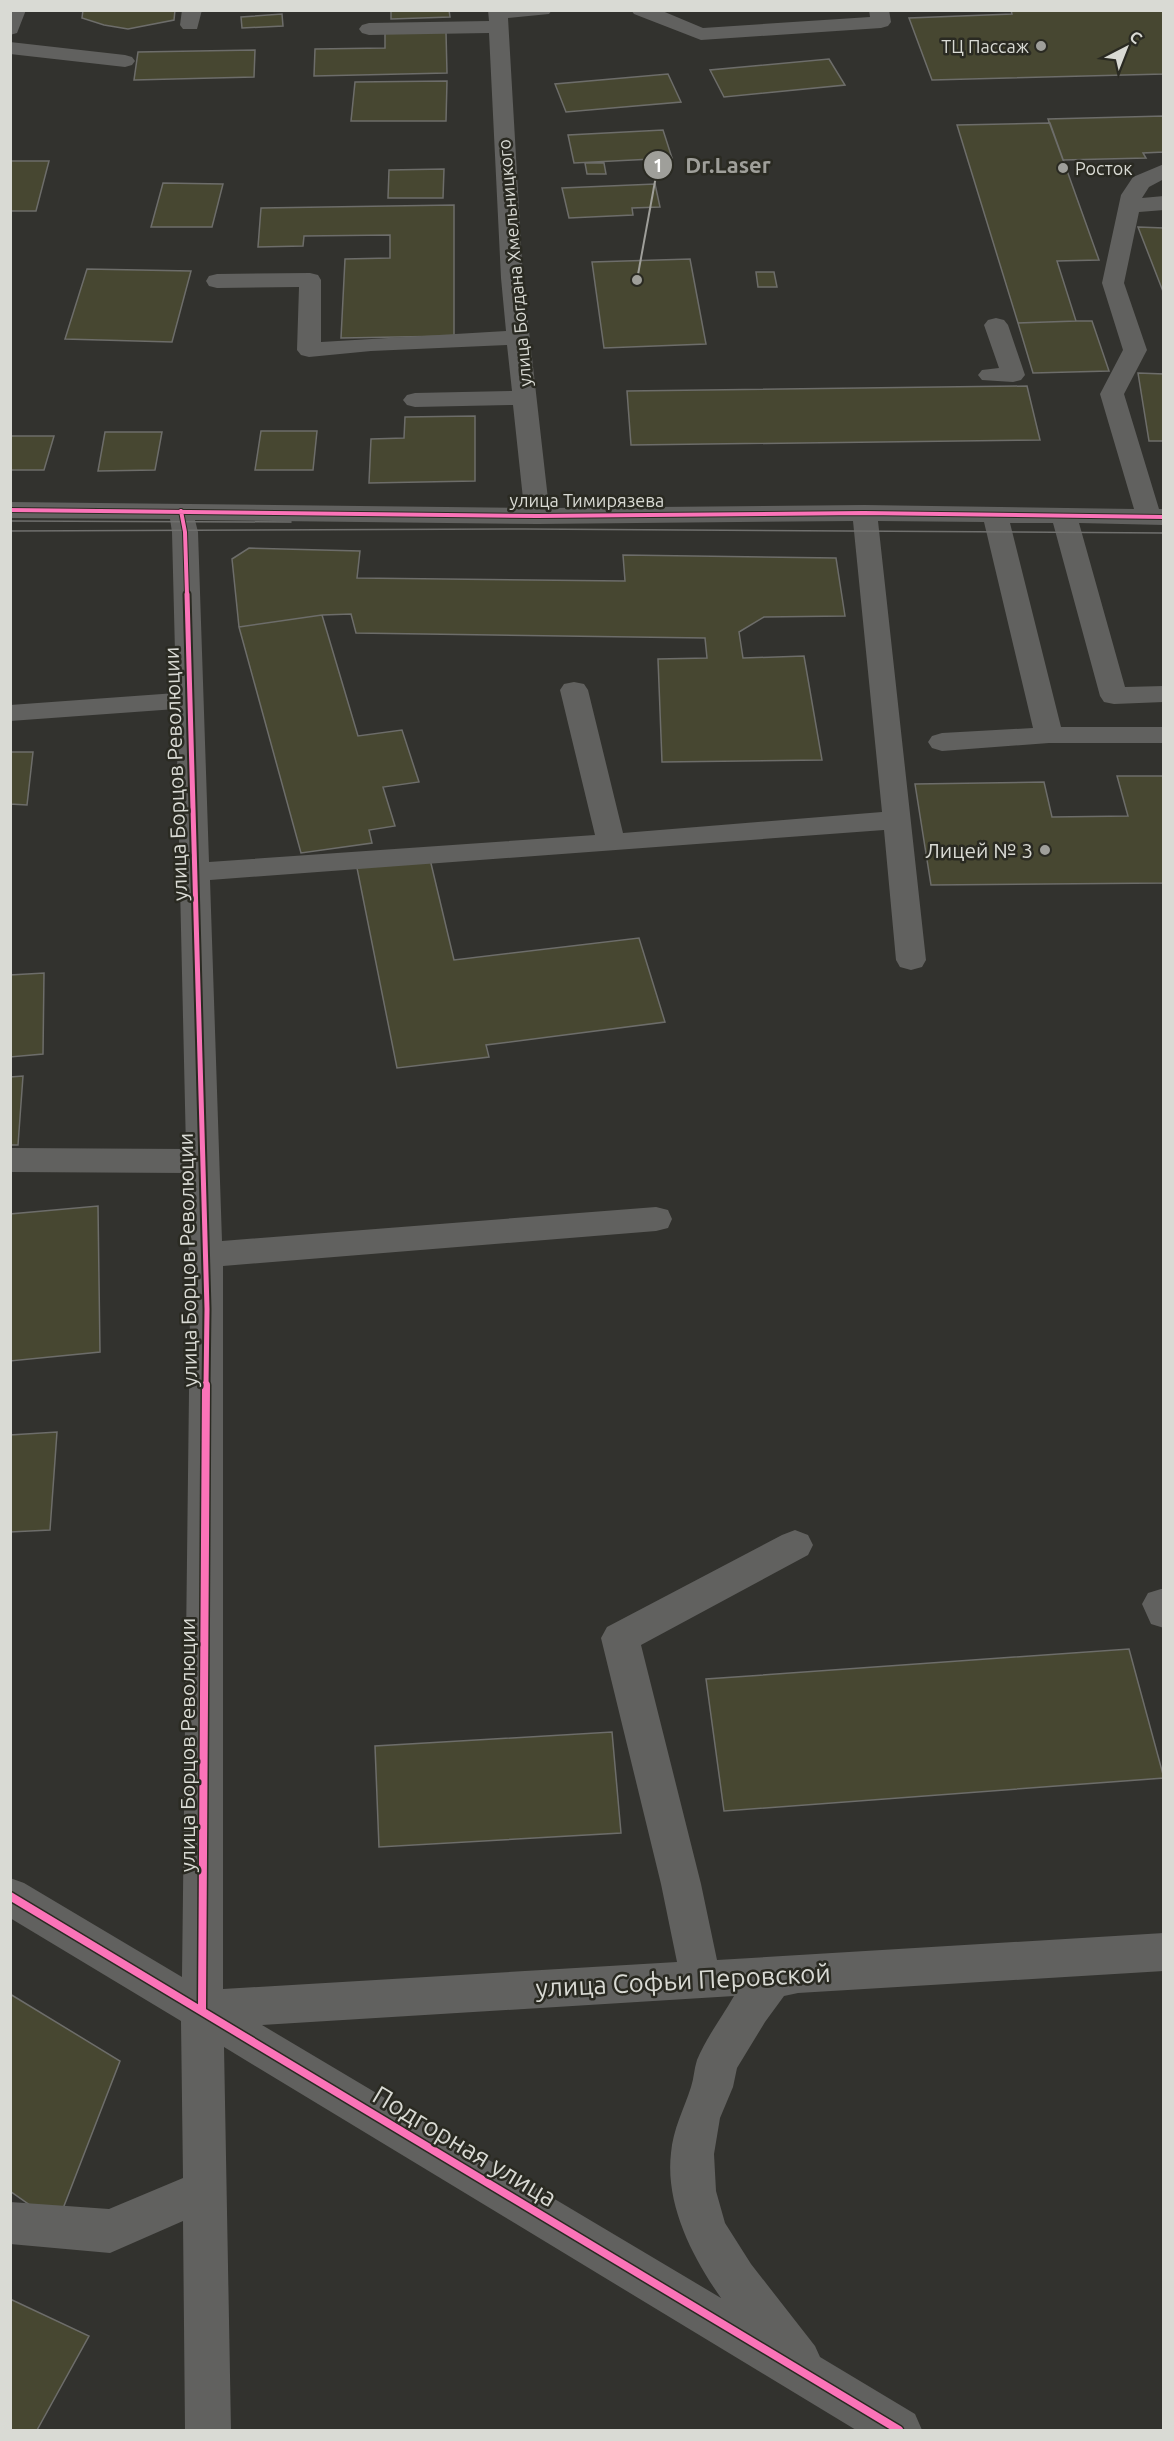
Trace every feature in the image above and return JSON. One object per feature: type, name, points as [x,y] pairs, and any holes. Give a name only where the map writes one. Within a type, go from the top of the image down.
[{"type":"street","points":[[367,18],[498,17],[542,10]]},
{"type":"street","points":[[642,10],[701,34],[880,22],[879,10]]},
{"type":"street","name":"улица Богдана Хмельницкого","points":[[498,17],[506,183],[518,337],[537,516]]},
{"type":"street","points":[[10,48],[125,61]]},
{"type":"street","points":[[1156,517],[1112,394],[1135,350],[1113,283],[1132,195],[1141,182],[1164,170]]},
{"type":"street","points":[[1130,206],[1164,203]]},
{"type":"street","points":[[218,281],[310,280],[309,350],[371,344],[518,337]]},
{"type":"street","points":[[990,375],[1013,375],[996,325]]},
{"type":"street","points":[[415,400],[525,398]]},
{"type":"street","name":"улица Тимирязева","points":[[10,510],[537,516],[864,513],[1156,517]]},
{"type":"street","name":"улица Борцов Революции","points":[[181,511],[184,522],[190,699],[207,1309],[202,2009],[208,2430]]},
{"type":"street","points":[[864,513],[869,538],[910,960]]},
{"type":"street","points":[[994,515],[1049,735]]},
{"type":"street","points":[[1064,516],[1114,696],[1164,694]]},
{"type":"street","points":[[574,690],[611,843]]},
{"type":"street","points":[[10,713],[190,699]]},
{"type":"street","points":[[942,742],[1049,735],[1164,735]]},
{"type":"street","points":[[195,872],[611,843],[897,820]]},
{"type":"street","points":[[10,1160],[202,1161]]},
{"type":"street","points":[[205,1255],[656,1219]]},
{"type":"street","points":[[700,1979],[681,1884],[620,1638],[795,1545]]},
{"type":"street","points":[[1164,1604],[1161,1604],[1164,1613]]},
{"type":"street","name":"Подгорная улица","points":[[10,1896],[202,2009],[900,2430]]},
{"type":"street","name":"улица Софьи Перовской","points":[[202,2009],[1164,1952]]},
{"type":"street","points":[[811,2378],[735,2280],[706,2232],[694,2191],[692,2154],[699,2118],[712,2087],[717,2063],[750,2008],[773,1978],[812,1973]]},
{"type":"street","points":[[10,2223],[110,2231],[204,2190]]},
{"type":"building","points":[[83,10],[175,10],[174,20],[128,29],[82,18]]},
{"type":"building","points":[[391,10],[449,10],[450,17],[391,19]]},
{"type":"building","name":"ТЦ Пассаж","points":[[1011,10],[1164,10],[1164,74],[932,80],[909,18],[1012,14]]},
{"type":"building","points":[[282,14],[283,26],[242,28],[241,17]]},
{"type":"building","points":[[446,32],[447,73],[314,76],[315,49],[385,48],[385,33]]},
{"type":"building","points":[[255,50],[254,77],[134,80],[138,52]]},
{"type":"building","points":[[829,59],[845,85],[724,97],[710,70]]},
{"type":"building","points":[[668,74],[681,102],[566,112],[555,84]]},
{"type":"building","points":[[447,81],[446,121],[351,121],[355,82]]},
{"type":"building","points":[[1164,116],[1164,152],[1143,153],[1146,158],[1063,160],[1048,119]]},
{"type":"building","points":[[1050,123],[1099,260],[1057,261],[1076,321],[1018,323],[957,125]]},
{"type":"building","points":[[663,130],[672,158],[574,163],[568,135]]},
{"type":"building","points":[[10,161],[49,161],[36,211],[10,211]]},
{"type":"building","points":[[585,163],[604,163],[606,174],[587,174]]},
{"type":"building","points":[[444,169],[443,198],[388,198],[389,170]]},
{"type":"building","points":[[163,183],[223,184],[212,227],[151,227]]},
{"type":"building","points":[[655,184],[660,207],[632,208],[633,215],[569,218],[562,188]]},
{"type":"building","points":[[454,205],[454,336],[341,338],[345,259],[390,258],[390,235],[304,236],[303,246],[258,247],[261,208]]},
{"type":"building","points":[[1138,227],[1164,228],[1164,294]]},
{"type":"building","points":[[690,259],[706,344],[604,348],[592,262]]},
{"type":"building","points":[[87,269],[191,271],[172,342],[65,339]]},
{"type":"building","points":[[756,272],[774,272],[777,287],[758,287]]},
{"type":"building","points":[[1092,321],[1109,371],[1033,373],[1018,323]]},
{"type":"building","points":[[1138,373],[1164,374],[1164,441],[1149,441]]},
{"type":"building","points":[[1027,386],[1040,440],[631,445],[627,391]]},
{"type":"building","points":[[475,416],[475,481],[369,483],[371,439],[404,438],[405,417]]},
{"type":"building","points":[[261,431],[317,431],[313,470],[255,470]]},
{"type":"building","points":[[105,432],[162,432],[155,470],[98,471]]},
{"type":"building","points":[[10,436],[54,436],[44,470],[10,470]]},
{"type":"building","points":[[249,548],[360,551],[357,578],[625,581],[623,555],[836,558],[845,616],[764,617],[739,632],[743,658],[804,656],[822,760],[662,762],[658,659],[707,658],[705,638],[356,633],[351,614],[322,615],[239,627],[232,559]]},
{"type":"building","points":[[322,615],[358,736],[402,730],[419,782],[383,787],[395,826],[369,830],[372,843],[301,853],[239,627]]},
{"type":"building","points":[[10,752],[33,752],[27,805],[10,804]]},
{"type":"building","name":"Лицей № 3","points":[[1117,776],[1164,776],[1164,883],[931,885],[915,784],[1044,782],[1052,817],[1128,816]]},
{"type":"building","points":[[429,855],[454,960],[639,938],[665,1022],[486,1045],[489,1057],[397,1068],[356,863]]},
{"type":"building","points":[[44,973],[43,1054],[10,1057],[10,975]]},
{"type":"building","points":[[23,1076],[18,1145],[10,1145],[10,1077]]},
{"type":"building","points":[[98,1206],[100,1352],[10,1361],[10,1214]]},
{"type":"building","points":[[57,1432],[50,1530],[10,1532],[10,1435]]},
{"type":"building","points":[[1129,1649],[1164,1778],[724,1811],[706,1679]]},
{"type":"building","points":[[612,1732],[621,1833],[379,1847],[375,1746]]},
{"type":"building","points":[[10,1994],[120,2061],[57,2224],[10,2191]]},
{"type":"building","points":[[10,2299],[89,2336],[37,2430],[10,2430]]},
{"type":"tram line","points":[[10,521],[291,522]]},
{"type":"tram line","points":[[10,531],[525,529],[1164,533]]},
{"type":"cycle path","points":[[10,510],[537,516],[864,513],[1164,517]]},
{"type":"cycle path","points":[[181,511],[185,532],[207,1309],[202,2009]]},
{"type":"cycle path","points":[[10,1896],[899,2430]]},
{"type":"place","name":"ТЦ Пассаж","points":[[1041,46]]},
{"type":"place","name":"Росток","points":[[1063,168]]},
{"type":"place","name":"Dr.Laser","points":[[637,280]]},
{"type":"place","name":"Лицей № 3","points":[[1045,850]]}]
